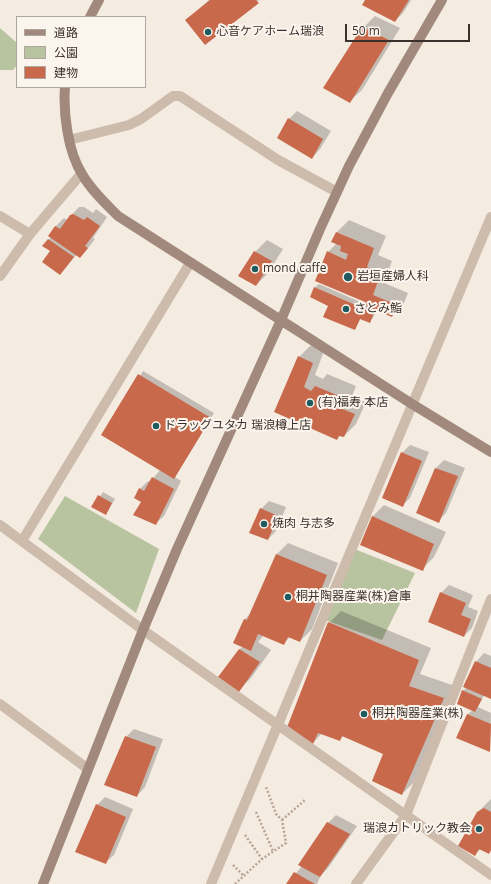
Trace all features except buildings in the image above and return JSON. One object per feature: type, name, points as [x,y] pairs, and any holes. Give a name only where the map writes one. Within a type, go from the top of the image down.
[{"type":"street","points":[[91,16],[99,0]]},
{"type":"street","points":[[43,884],[143,630],[187,526],[282,320],[337,192],[388,93],[442,0]]},
{"type":"street","points":[[65,88],[65,111],[70,140],[81,174],[118,216],[412,404],[491,452]]},
{"type":"street","points":[[70,140],[129,125],[141,120],[173,96],[180,96],[278,160],[337,192]]},
{"type":"street","points":[[0,276],[30,234],[81,174]]},
{"type":"street","points":[[0,216],[30,234]]},
{"type":"street","points":[[211,884],[491,218]]},
{"type":"street","points":[[22,541],[190,263]]},
{"type":"street","points":[[0,525],[143,630],[491,875]]},
{"type":"street","points":[[356,884],[406,815],[491,599]]},
{"type":"street","points":[[0,704],[88,770]]},
{"type":"path","points":[[235,884],[262,859],[286,843],[282,820],[276,814],[265,785],[261,784]]},
{"type":"path","points":[[282,820],[305,800]]},
{"type":"path","points":[[253,807],[273,851]]},
{"type":"path","points":[[241,835],[244,832],[262,859]]},
{"type":"green space","points":[[0,28],[16,42],[16,66],[13,70],[0,70]]},
{"type":"green space","points":[[65,496],[159,549],[136,613],[38,539]]},
{"type":"green space","points":[[352,548],[415,573],[382,640],[322,619]]},
{"type":"place","name":"心音ケアホーム瑞浪","points":[[208,32]]},
{"type":"place","name":"mond caffe","points":[[255,269]]},
{"type":"place","name":"岩垣産婦人科","points":[[348,277]]},
{"type":"place","name":"さとみ鮨","points":[[346,309]]},
{"type":"place","name":"(有)福寿 本店","points":[[310,403]]},
{"type":"place","name":"ドラッグユタカ 瑞浪樽上店","points":[[156,426]]},
{"type":"place","name":"焼肉 与志多","points":[[264,524]]},
{"type":"place","name":"桐井陶器産業(株)倉庫","points":[[288,597]]},
{"type":"place","name":"桐井陶器産業(株)","points":[[364,714]]},
{"type":"place","name":"瑞浪カトリック教会","points":[[479,829]]}]
